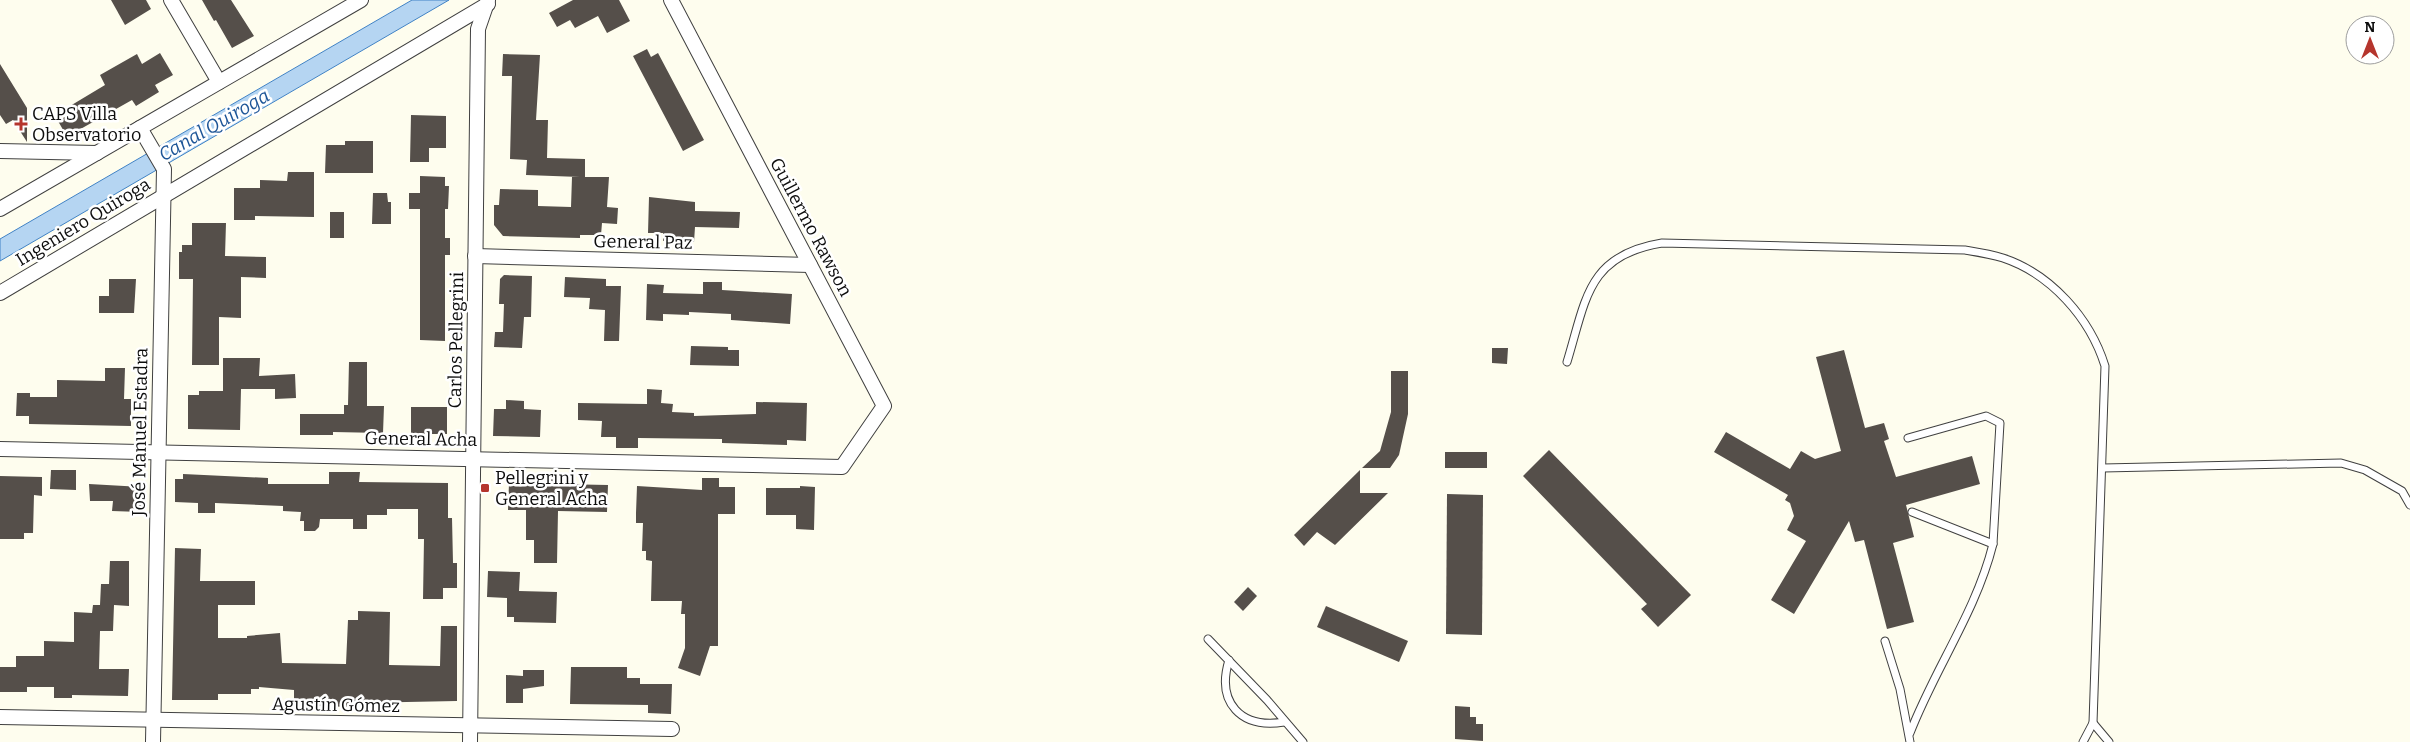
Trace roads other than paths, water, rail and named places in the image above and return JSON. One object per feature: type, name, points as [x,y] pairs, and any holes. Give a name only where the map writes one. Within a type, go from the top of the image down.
[{"type":"street","points":[[171,0],[219,82]]},
{"type":"street","points":[[0,209],[361,0]]},
{"type":"street","name":"Guillermo Rawson","points":[[671,0],[884,406],[842,467]]},
{"type":"street","name":"Ingeniero Quiroga","points":[[0,293],[490,2]]},
{"type":"street","name":"Carlos Pellegrini","points":[[470,742],[478,29],[490,2]]},
{"type":"street","name":"José Manuel Estadra","points":[[140,128],[164,169],[153,742]]},
{"type":"street","points":[[0,151],[97,153]]},
{"type":"street","name":"General Paz","points":[[475,256],[810,265]]},
{"type":"street","name":"General Acha","points":[[0,449],[842,467]]},
{"type":"street","name":"Agustín Gómez","points":[[0,717],[470,727],[672,729]]},
{"type":"lane","points":[[1566,362],[1590,289],[1602,271],[1618,257],[1638,247],[1662,243],[1965,250],[2003,258],[2030,272],[2056,291],[2084,320],[2098,343],[2105,366],[2093,723],[2083,742]]},
{"type":"lane","points":[[1908,438],[1986,416],[2000,422],[1993,544],[1979,588],[1957,638],[1922,703],[1910,733]]},
{"type":"lane","points":[[2103,468],[2341,463],[2365,470],[2402,491],[2410,505]]},
{"type":"lane","points":[[1912,512],[1993,544]]},
{"type":"lane","points":[[1208,639],[1267,700],[1303,742]]},
{"type":"lane","points":[[1885,641],[1900,689],[1910,733],[1910,742]]},
{"type":"lane","points":[[1229,660],[1224,677],[1226,694],[1235,710],[1249,720],[1267,724],[1284,722]]},
{"type":"lane","points":[[2093,723],[2109,742]]},
{"type":"water","name":"Canal Quiroga","points":[[412,0],[449,0],[0,261],[0,239]]},
{"type":"place","name":"CAPS Villa Observatorio","points":[[21,124]]},
{"type":"place","name":"Pellegrini y General Acha","points":[[485,488]]}]
